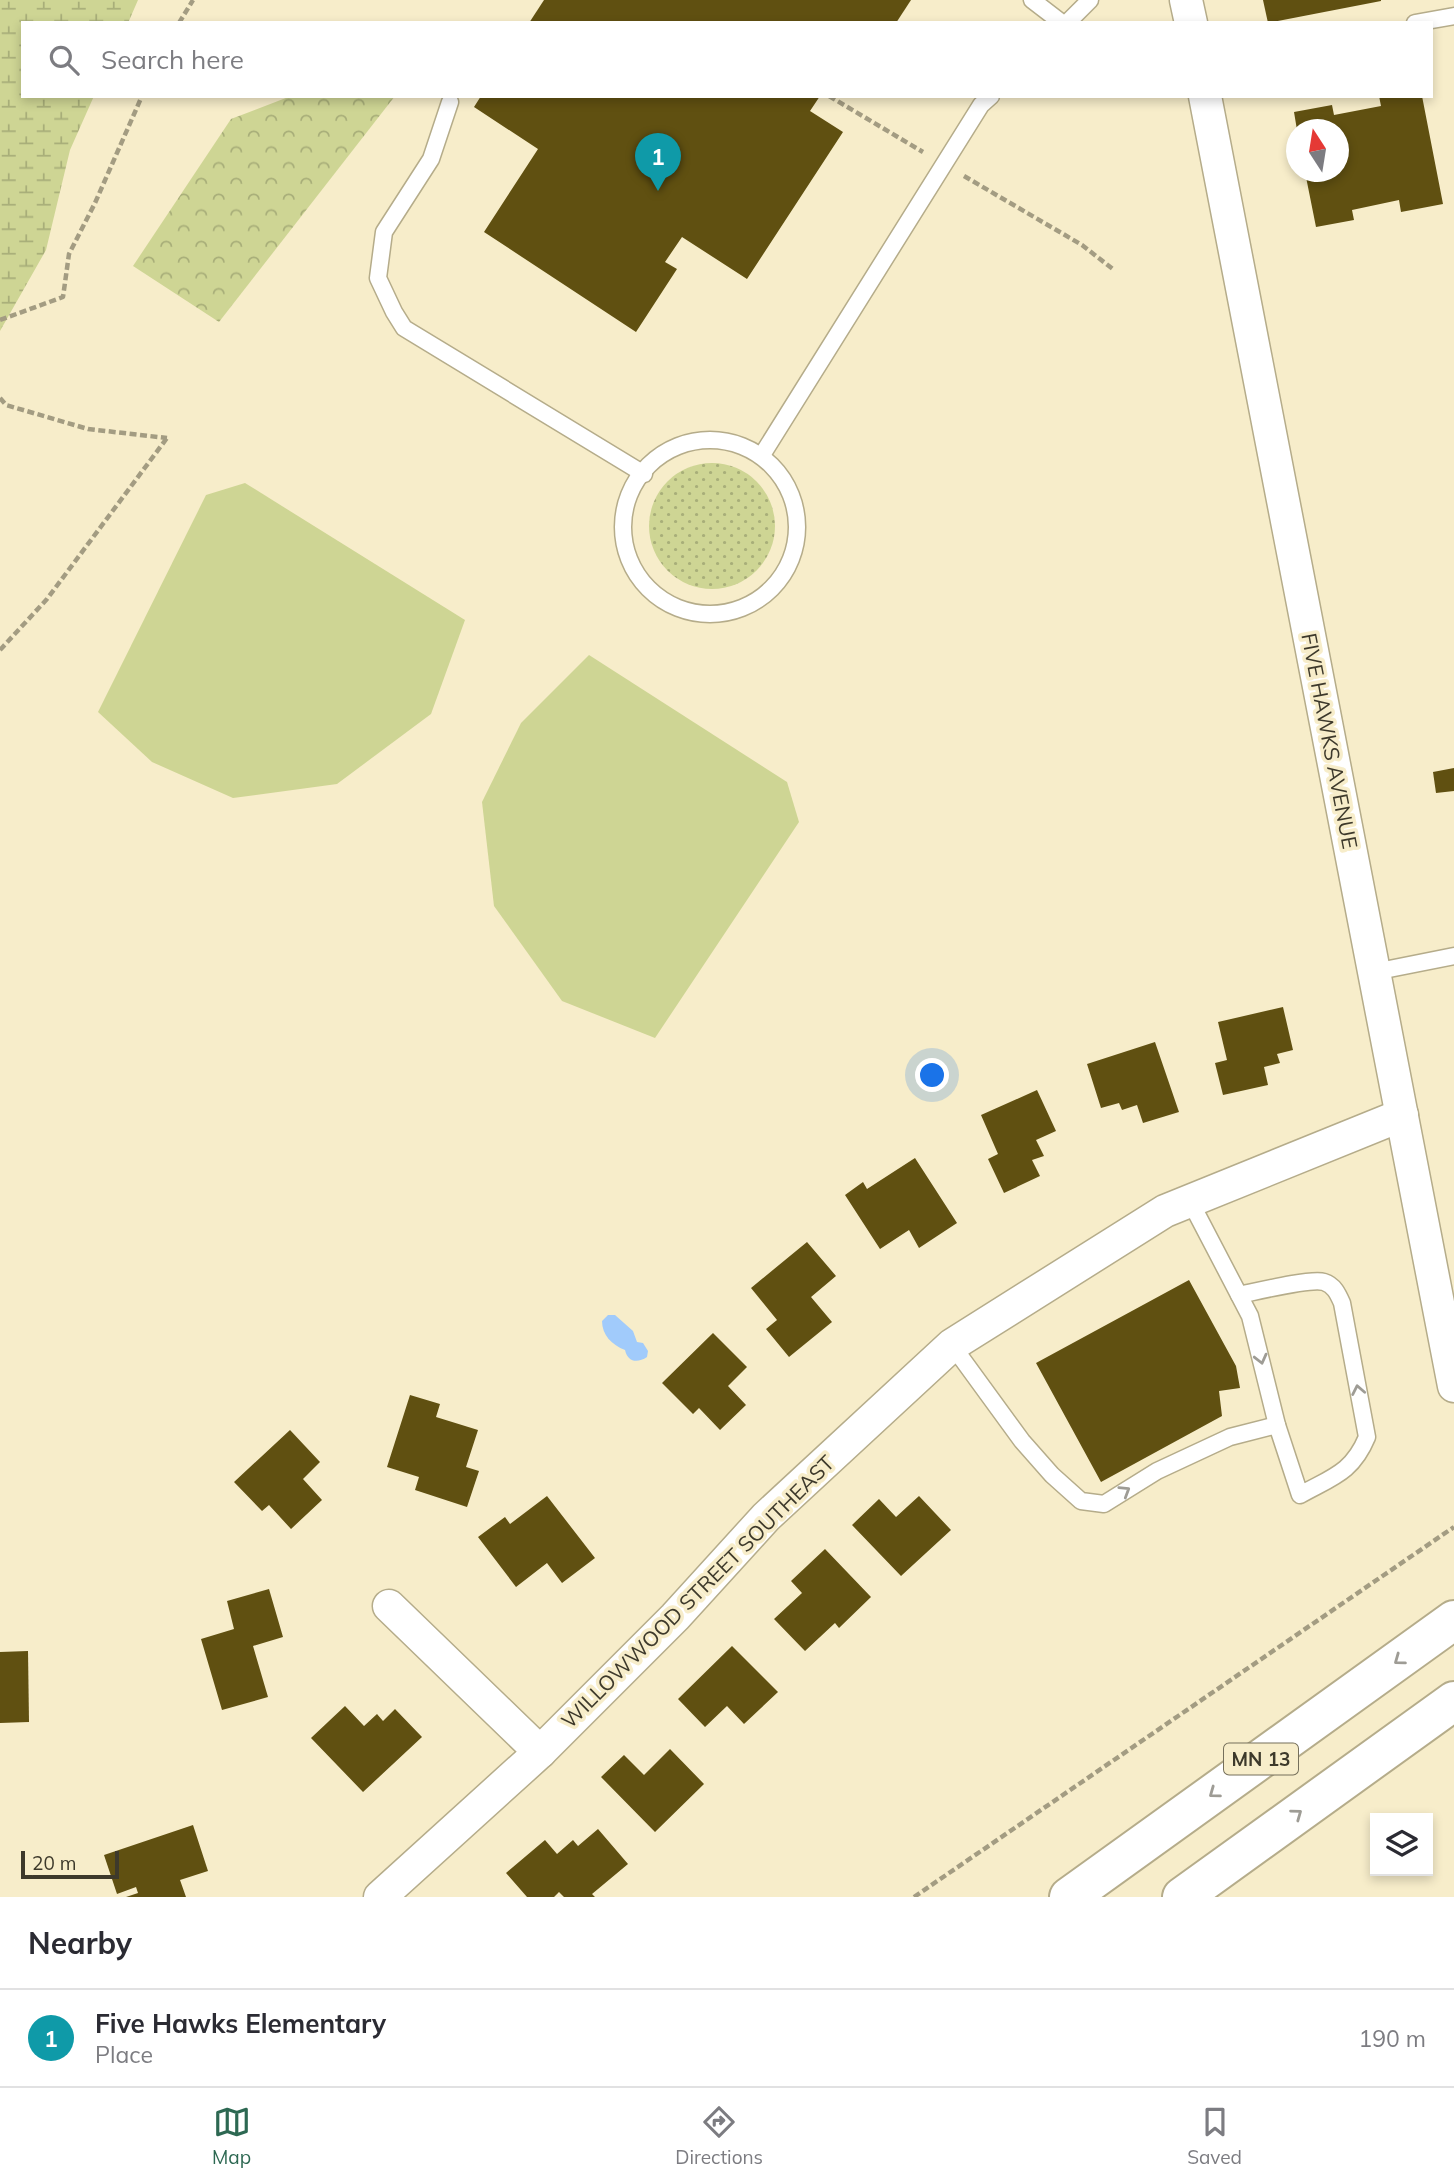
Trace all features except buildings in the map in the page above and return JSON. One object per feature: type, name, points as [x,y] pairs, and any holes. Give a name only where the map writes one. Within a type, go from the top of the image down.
[{"type":"main road","name":"MN 13","points":[[1069,1897],[1454,1620]]},
{"type":"main road","points":[[1182,1897],[1454,1701]]},
{"type":"street","points":[[1186,0],[1191,21]]},
{"type":"street","name":"FIVE HAWKS AVENUE","points":[[1205,98],[1454,1386]]},
{"type":"street","name":"WILLOWWOOD STREET SOUTHEAST","points":[[380,1897],[540,1752],[675,1617],[766,1517],[952,1345],[1165,1211],[1402,1115]]},
{"type":"street","points":[[388,1606],[540,1752]]},
{"type":"lane","points":[[1032,0],[1061,21]]},
{"type":"lane","points":[[1066,21],[1090,0]]},
{"type":"lane","points":[[1426,21],[1454,16]]},
{"type":"lane","points":[[762,455],[981,105],[988,98]]},
{"type":"lane","points":[[450,102],[431,159],[384,232],[378,278],[394,312],[404,328],[644,474]]},
{"type":"lane","points":[[717,439],[762,455],[783,477],[797,510],[797,541],[787,570],[768,593],[720,614],[686,611],[657,597],[640,581],[625,550],[625,502],[652,461],[677,446],[717,439]]},
{"type":"lane","points":[[1374,972],[1454,956]]},
{"type":"lane","points":[[1190,1200],[1239,1295],[1250,1316],[1277,1425],[1300,1495],[1346,1469],[1359,1456],[1367,1437],[1342,1303],[1335,1289],[1322,1282],[1269,1288],[1239,1295]]},
{"type":"lane","points":[[952,1345],[1022,1441],[1048,1471],[1081,1501],[1104,1504],[1157,1471],[1230,1437],[1277,1425]]},
{"type":"path","points":[[180,21],[193,0]]},
{"type":"path","points":[[0,320],[63,297],[69,254],[95,203],[141,98]]},
{"type":"path","points":[[832,98],[1082,246],[1114,270]]},
{"type":"path","points":[[0,398],[6,405],[88,429],[167,438],[47,599],[0,650]]},
{"type":"path","points":[[914,1897],[1454,1527]]},
{"type":"green space","points":[[0,0],[138,0],[129,21],[21,21],[21,98],[93,98],[70,150],[46,250],[0,331]]},
{"type":"green space","points":[[286,98],[393,98],[219,322],[133,266],[231,119]]},
{"type":"green space","points":[[712,463],[736,468],[757,481],[770,502],[775,526],[770,550],[757,571],[736,584],[712,589],[688,584],[667,571],[654,550],[649,526],[654,502],[667,481],[688,468]]},
{"type":"green space","points":[[245,483],[465,620],[431,714],[337,784],[233,798],[152,762],[98,712],[206,495]]},
{"type":"green space","points":[[589,655],[787,782],[799,822],[655,1038],[562,1001],[494,906],[482,802],[521,723]]},
{"type":"water","points":[[608,1315],[615,1315],[633,1331],[637,1342],[643,1343],[648,1351],[647,1357],[631,1360],[625,1350],[609,1339],[602,1321]]},
{"type":"place","name":"Five Hawks Elementary","points":[[658,191]]}]
